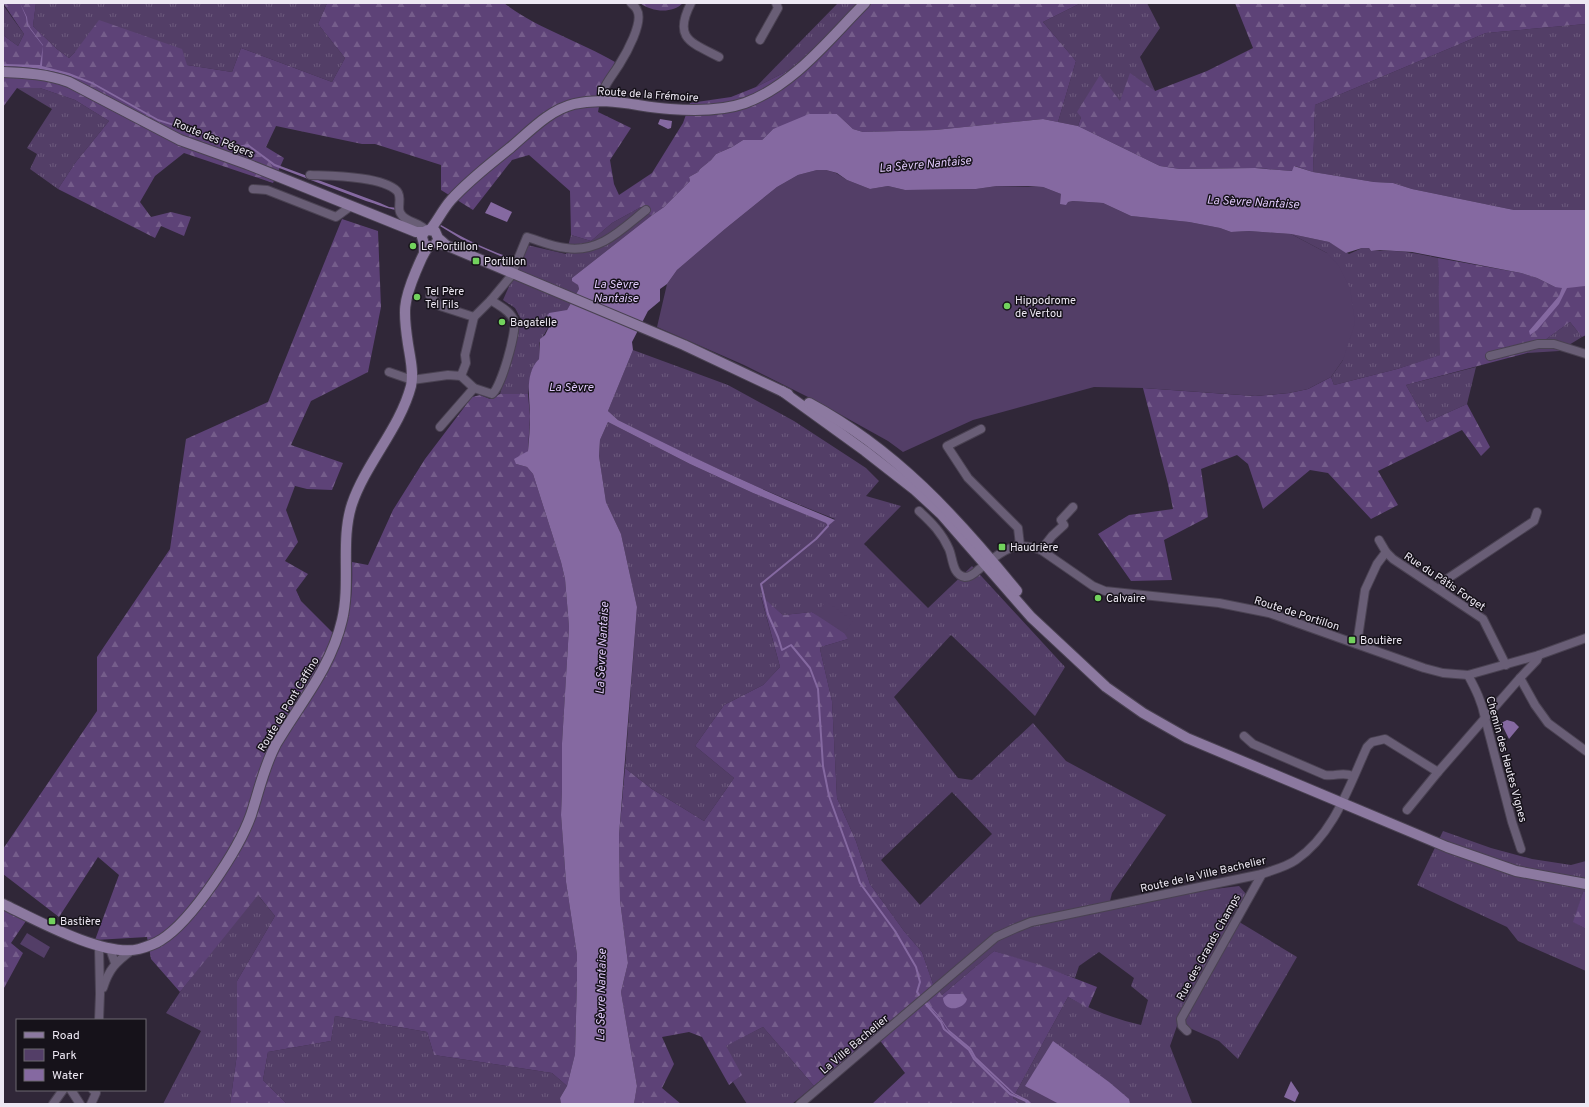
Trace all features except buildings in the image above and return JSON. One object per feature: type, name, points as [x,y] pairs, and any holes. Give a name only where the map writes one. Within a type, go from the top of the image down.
[{"type":"street","points":[[601,101],[601,96],[637,29],[639,18],[637,10],[631,3]]},
{"type":"street","points":[[691,3],[684,19],[686,38],[690,42],[719,57]]},
{"type":"street","points":[[760,40],[778,8],[776,3]]},
{"type":"street","name":"Route de la Frémoire","points":[[428,236],[449,202],[466,184],[544,119],[559,111],[574,104],[601,101],[690,110],[711,110],[745,103],[768,92],[789,78],[805,64],[865,3]]},
{"type":"street","name":"Route des Pégers","points":[[3,72],[35,73],[52,76],[69,82],[180,140],[247,164],[428,236],[448,246],[650,330],[782,391]]},
{"type":"street","points":[[310,175],[363,179],[381,183],[397,191],[400,197],[400,212],[402,216],[424,227],[428,236]]},
{"type":"street","points":[[253,189],[267,190],[336,217],[351,206]]},
{"type":"street","points":[[461,376],[466,363],[465,355],[474,317],[491,300],[512,273],[527,237],[566,248],[584,249],[606,242],[646,210]]},
{"type":"street","name":"Route de Pont Caffino","points":[[3,904],[76,938],[104,948],[131,951],[161,940],[186,918],[208,890],[233,849],[250,816],[261,779],[276,744],[315,685],[331,655],[338,637],[345,607],[348,520],[352,503],[392,428],[405,401],[412,380],[412,367],[405,322],[405,302],[428,236]]},
{"type":"street","points":[[430,296],[440,306],[474,317]]},
{"type":"street","points":[[389,372],[412,380],[448,375],[461,376],[474,388],[488,394],[492,394],[496,391],[502,377],[511,343],[514,322],[510,314],[491,300]]},
{"type":"street","points":[[1490,356],[1538,344],[1554,344],[1586,354]]},
{"type":"street","points":[[440,427],[474,388]]},
{"type":"street","points":[[782,391],[835,428],[915,490],[989,562]]},
{"type":"street","points":[[782,391],[829,414],[872,442],[934,496],[989,562],[1031,616],[1068,652],[1112,691],[1143,713],[1187,738],[1447,847],[1516,871],[1586,884]]},
{"type":"street","points":[[919,511],[942,535],[950,551],[956,571],[965,577],[972,575],[1002,552],[1020,545],[1018,528],[968,478],[946,446],[981,429]]},
{"type":"street","points":[[1041,550],[1052,536],[1064,525],[1061,520],[1073,507]]},
{"type":"street","points":[[1440,589],[1447,579],[1534,521],[1537,512]]},
{"type":"street","name":"Rue du Pâtis Forget","points":[[1379,540],[1386,552],[1393,559],[1483,619],[1506,665]]},
{"type":"street","name":"Route de Portillon","points":[[1020,545],[1032,546],[1041,550],[1093,586],[1105,591],[1219,602],[1246,607],[1269,613],[1424,668],[1443,673],[1468,675],[1540,655],[1586,638]]},
{"type":"street","points":[[1357,644],[1365,590],[1377,564],[1386,552]]},
{"type":"street","points":[[1407,810],[1438,772],[1540,655]]},
{"type":"street","name":"Chemin des Hautes Vignes","points":[[1468,675],[1483,705],[1512,822],[1521,849]]},
{"type":"street","points":[[1520,678],[1535,706],[1548,722],[1586,750]]},
{"type":"street","points":[[1244,736],[1253,744],[1325,775],[1334,776],[1343,773],[1353,776]]},
{"type":"street","name":"Route de la Ville Bachelier","points":[[922,1000],[996,937],[1031,922],[1262,874],[1296,860],[1330,825],[1367,747],[1372,742],[1385,739],[1438,772]]},
{"type":"street","name":"Rue des Grands Champs","points":[[1187,1031],[1182,1026],[1181,1019],[1262,874]]},
{"type":"street","points":[[104,948],[115,963]]},
{"type":"street","points":[[99,1019],[104,948]]},
{"type":"street","points":[[100,994],[107,976],[115,963],[131,951]]},
{"type":"street","name":"La Ville Bachelier","points":[[800,1104],[922,1000]]},
{"type":"street","points":[[53,1104],[62,1091]]},
{"type":"street","points":[[72,1091],[80,1104]]},
{"type":"street","points":[[91,1104],[96,1093],[94,1091]]},
{"type":"green space","points":[[3,3],[36,3],[33,26],[57,49],[69,58],[99,20],[182,49],[187,65],[232,72],[241,48],[332,82],[345,58],[318,24],[327,3],[504,3],[530,20],[615,62],[603,86],[598,112],[631,128],[610,160],[614,184],[619,195],[652,173],[683,123],[690,103],[731,97],[756,87],[813,58],[871,3],[1081,3],[1043,22],[1076,61],[1058,122],[1043,119],[935,130],[863,132],[853,129],[837,114],[773,129],[762,140],[743,140],[716,154],[698,172],[689,177],[690,181],[664,207],[651,216],[641,207],[612,223],[591,241],[571,235],[570,191],[529,155],[512,160],[473,210],[441,190],[441,165],[375,144],[362,144],[276,126],[266,147],[284,158],[273,183],[184,153],[155,176],[140,202],[151,217],[171,212],[191,217],[184,236],[161,226],[155,238],[58,189],[75,163],[109,121],[75,100],[40,88],[17,88],[3,107],[3,35],[18,46],[24,34]]},
{"type":"green space","points":[[36,3],[327,3],[318,24],[345,58],[332,82],[241,48],[232,72],[187,65],[75,52],[69,58],[57,49],[33,26]]},
{"type":"green space","points":[[640,3],[683,3],[673,9],[656,10]]},
{"type":"green space","points":[[838,3],[871,3],[813,58],[756,87]]},
{"type":"green space","points":[[1081,3],[1147,3],[1160,28],[1140,57],[1155,91],[1120,101],[1081,117],[1078,126],[1058,122],[1076,61],[1043,22]]},
{"type":"green space","points":[[1235,3],[1586,3],[1586,24],[1486,33],[1315,105],[1313,172],[1295,166],[1293,171],[1255,168],[1180,169],[1160,166],[1078,126],[1081,117],[1077,112],[1100,75],[1120,101],[1130,73],[1155,91],[1207,71],[1253,48]]},
{"type":"green space","points":[[3,5],[24,34],[18,46],[3,35]]},
{"type":"green space","points":[[1586,24],[1586,210],[1514,210],[1412,189],[1393,183],[1374,182],[1313,172],[1315,105],[1486,33]]},
{"type":"green space","points":[[17,88],[40,88],[75,100],[109,121],[75,163],[58,189],[30,169],[37,154],[27,148],[52,109]]},
{"type":"green space","name":"Hippodrome de Vertou","points":[[817,170],[826,170],[836,173],[847,180],[870,189],[888,186],[905,190],[976,189],[997,186],[1043,187],[1061,194],[1068,202],[1103,203],[1131,216],[1189,222],[1220,228],[1231,232],[1249,231],[1291,234],[1327,253],[1339,266],[1350,288],[1355,323],[1343,360],[1331,377],[1308,389],[1289,393],[1255,396],[1143,388],[1094,387],[973,420],[903,452],[888,441],[816,401],[744,365],[657,327],[667,284],[677,270],[777,187],[798,175]]},
{"type":"green space","points":[[641,207],[651,216],[572,278],[578,285],[579,289],[567,310],[549,326],[539,343],[539,359],[531,372],[528,394],[500,394],[521,319],[515,308],[503,300],[527,245],[566,254],[571,235],[591,241],[612,223]]},
{"type":"green space","points":[[342,219],[378,231],[381,307],[368,372],[311,401],[291,445],[343,463],[332,490],[307,489],[295,486],[286,510],[298,542],[285,561],[308,574],[296,590],[301,601],[333,633],[343,636],[351,599],[352,562],[368,565],[393,510],[425,459],[472,397],[480,395],[490,399],[500,394],[528,394],[530,416],[528,451],[516,464],[527,467],[533,474],[565,579],[569,627],[562,743],[561,815],[566,882],[577,955],[577,979],[575,1054],[567,1086],[552,1073],[434,1055],[427,1032],[335,1016],[331,1041],[268,1052],[263,1080],[287,1104],[230,1104],[237,1054],[237,981],[275,916],[258,895],[180,992],[151,959],[147,937],[95,940],[119,875],[98,857],[59,917],[3,874],[3,849],[97,711],[97,657],[170,549],[186,439],[268,402]]},
{"type":"green space","points":[[1291,234],[1329,242],[1349,254],[1362,248],[1369,248],[1371,251],[1404,252],[1438,258],[1441,355],[1397,369],[1334,385],[1331,377],[1343,360],[1327,253]]},
{"type":"green space","points":[[1438,258],[1521,273],[1537,278],[1555,287],[1586,286],[1586,335],[1582,337],[1570,322],[1527,353],[1406,385],[1427,422],[1467,404],[1490,447],[1481,456],[1462,430],[1378,471],[1398,505],[1371,519],[1328,473],[1310,470],[1263,509],[1248,464],[1237,455],[1201,469],[1208,517],[1164,540],[1172,580],[1131,581],[1098,534],[1129,515],[1173,509],[1143,388],[1255,396],[1289,393],[1308,389],[1331,377],[1334,385],[1397,369],[1440,355]]},
{"type":"green space","points":[[1570,322],[1582,337],[1559,351],[1527,353]]},
{"type":"green space","points":[[633,350],[728,385],[794,421],[866,468],[879,481],[866,496],[901,506],[864,544],[928,608],[972,566],[1065,667],[1035,716],[951,635],[894,697],[958,778],[972,780],[1033,723],[1066,761],[1166,815],[1112,893],[1110,901],[1181,887],[1183,893],[1239,886],[1246,894],[1231,917],[1297,957],[1238,1059],[1219,1041],[1178,1023],[1170,1046],[1192,1103],[1191,1104],[1021,1104],[1013,1098],[1068,997],[1104,1014],[1141,1025],[1148,1000],[1131,986],[1134,978],[1099,952],[1079,966],[1075,978],[994,951],[942,995],[933,984],[922,952],[904,931],[870,884],[856,841],[837,798],[832,701],[820,649],[821,647],[848,639],[812,612],[783,615],[761,597],[780,667],[763,685],[724,705],[695,746],[734,778],[704,821],[652,789],[625,768],[637,607],[621,534],[606,502],[599,456],[600,440],[608,422],[690,464],[753,493],[827,523],[828,526],[835,519],[779,496],[698,459],[618,420],[608,411]],"holes":[[[952,792],[992,834],[920,905],[881,860]]]},
{"type":"green space","points":[[1476,367],[1467,404],[1427,422],[1406,385]]},
{"type":"green space","points":[[761,596],[783,615],[812,612],[844,633],[848,639],[821,647],[820,649],[832,701],[837,798],[856,841],[870,884],[904,931],[922,952],[933,984],[942,995],[994,951],[1043,966],[1097,987],[1088,1008],[1068,997],[1013,1098],[1021,1104],[872,1104],[905,1073],[875,1034],[814,1086],[763,1027],[726,1046],[742,1075],[729,1085],[702,1037],[689,1032],[662,1037],[674,1064],[662,1088],[681,1104],[634,1104],[637,1086],[621,992],[628,963],[620,900],[619,836],[625,768],[652,789],[704,821],[734,778],[695,746],[724,705],[763,685],[780,667]]},
{"type":"green space","points":[[826,601],[853,621],[844,633],[816,614]]},
{"type":"green space","points":[[1443,831],[1491,848],[1532,859],[1571,865],[1586,861],[1586,892],[1583,892],[1574,922],[1586,929],[1586,971],[1518,941],[1507,927],[1417,885]]},
{"type":"green space","points":[[1583,892],[1586,892],[1586,929],[1573,922]]},
{"type":"green space","points":[[257,894],[275,916],[237,981],[237,1054],[230,1104],[163,1104],[201,1031],[166,1013],[180,992]]},
{"type":"green space","points":[[3,909],[26,921],[11,943],[23,953],[3,990]]},
{"type":"green space","points":[[27,933],[50,947],[44,958],[20,944]]},
{"type":"green space","points":[[335,1016],[427,1032],[434,1055],[552,1073],[567,1086],[560,1098],[561,1104],[287,1104],[263,1080],[268,1052],[331,1041]]},
{"type":"green space","points":[[763,1027],[814,1086],[792,1104],[747,1104],[733,1082],[741,1075],[725,1046]]},
{"type":"water","points":[[20,3],[27,17],[28,25],[43,46],[27,25],[26,17]]},
{"type":"water","points":[[43,46],[42,66],[69,73],[92,82],[158,119],[201,133],[214,134],[238,146],[248,144],[275,164],[389,207],[397,208],[397,210],[366,201],[274,166],[249,147],[235,147],[212,134],[200,134],[158,121],[92,84],[60,73],[15,66],[3,66],[3,64],[40,65]]},
{"type":"water","points":[[809,114],[837,114],[853,129],[863,132],[935,130],[1043,119],[1078,126],[1160,166],[1180,169],[1255,168],[1292,171],[1294,166],[1313,172],[1374,182],[1393,183],[1412,189],[1514,210],[1586,210],[1586,286],[1567,288],[1559,304],[1537,330],[1530,335],[1529,331],[1559,296],[1562,288],[1555,287],[1537,278],[1521,273],[1412,252],[1380,250],[1371,251],[1369,248],[1362,248],[1346,253],[1329,242],[1291,234],[1249,231],[1231,232],[1220,228],[1189,222],[1131,216],[1103,203],[1073,201],[1068,202],[1066,205],[1060,204],[1061,194],[1043,187],[997,186],[976,189],[905,190],[888,186],[870,189],[847,180],[837,173],[826,170],[817,170],[798,175],[777,187],[677,270],[667,284],[660,289],[660,301],[648,311],[632,342],[633,350],[608,411],[618,420],[698,460],[835,520],[828,526],[826,523],[753,493],[690,464],[608,422],[600,440],[599,456],[606,502],[621,534],[637,607],[619,836],[620,900],[628,963],[621,992],[637,1086],[634,1104],[561,1104],[560,1098],[567,1086],[575,1054],[577,979],[577,955],[566,882],[561,815],[562,743],[569,627],[565,579],[561,562],[533,474],[527,467],[516,464],[514,459],[528,451],[530,420],[529,386],[531,372],[539,359],[540,339],[545,335],[549,327],[545,321],[549,313],[567,310],[579,289],[578,285],[572,281],[572,278],[664,207],[690,181],[689,177],[698,172],[716,154],[743,140],[762,140],[773,129]]},
{"type":"water","points":[[660,119],[672,121],[671,128],[668,129],[658,124]]},
{"type":"water","points":[[491,202],[512,212],[507,222],[485,213]]},
{"type":"water","points":[[441,225],[477,244],[515,259],[514,262],[461,239],[440,226]]},
{"type":"water","points":[[1507,720],[1514,722],[1519,727],[1509,739],[1501,723]]},
{"type":"water","points":[[948,994],[963,994],[967,999],[963,1005],[951,1008],[944,1003],[943,998]]},
{"type":"water","points":[[926,1001],[940,1017],[948,1029],[971,1048],[976,1057],[1014,1093],[1028,1100],[1032,1104],[1028,1104],[1026,1101],[1012,1093],[975,1059],[970,1050],[949,1032],[939,1017],[925,1002]]},
{"type":"water","points":[[1053,1041],[1109,1082],[1129,1099],[1130,1104],[1059,1104],[1025,1086]]},
{"type":"water","points":[[1291,1081],[1299,1093],[1295,1102],[1284,1097]]},
{"type":"waterway","points":[[828,526],[816,539],[761,584],[768,614],[782,650],[791,645],[810,668],[818,689],[823,766],[829,796],[860,883],[895,931],[916,967],[920,982],[917,992],[920,997]]},
{"type":"waterway","points":[[924,1002],[941,1022],[944,1029],[969,1050],[974,1059],[1010,1094],[1026,1101],[1027,1104]]},
{"type":"place","name":"Le Portillon","points":[[413,246]]},
{"type":"place","name":"Portillon","points":[[476,261]]},
{"type":"place","name":"Tel Père Tel Fils","points":[[417,297]]},
{"type":"place","name":"Hippodrome de Vertou","points":[[1007,306]]},
{"type":"place","name":"Bagatelle","points":[[502,322]]},
{"type":"place","name":"Haudrière","points":[[1002,547]]},
{"type":"place","name":"Calvaire","points":[[1098,598]]},
{"type":"place","name":"Boutière","points":[[1352,640]]},
{"type":"place","name":"Bastière","points":[[52,921]]},
{"type":"water label","name":"La Sèvre Nantaise","points":[[925,164]]},
{"type":"water label","name":"La Sèvre Nantaise","points":[[1253,202]]},
{"type":"water label","name":"La Sèvre Nantaise","points":[[616,291]]},
{"type":"water label","name":"La Sèvre","points":[[571,387]]},
{"type":"water label","name":"La Sèvre Nantaise","points":[[602,648]]},
{"type":"water label","name":"La Sèvre Nantaise","points":[[601,995]]}]
